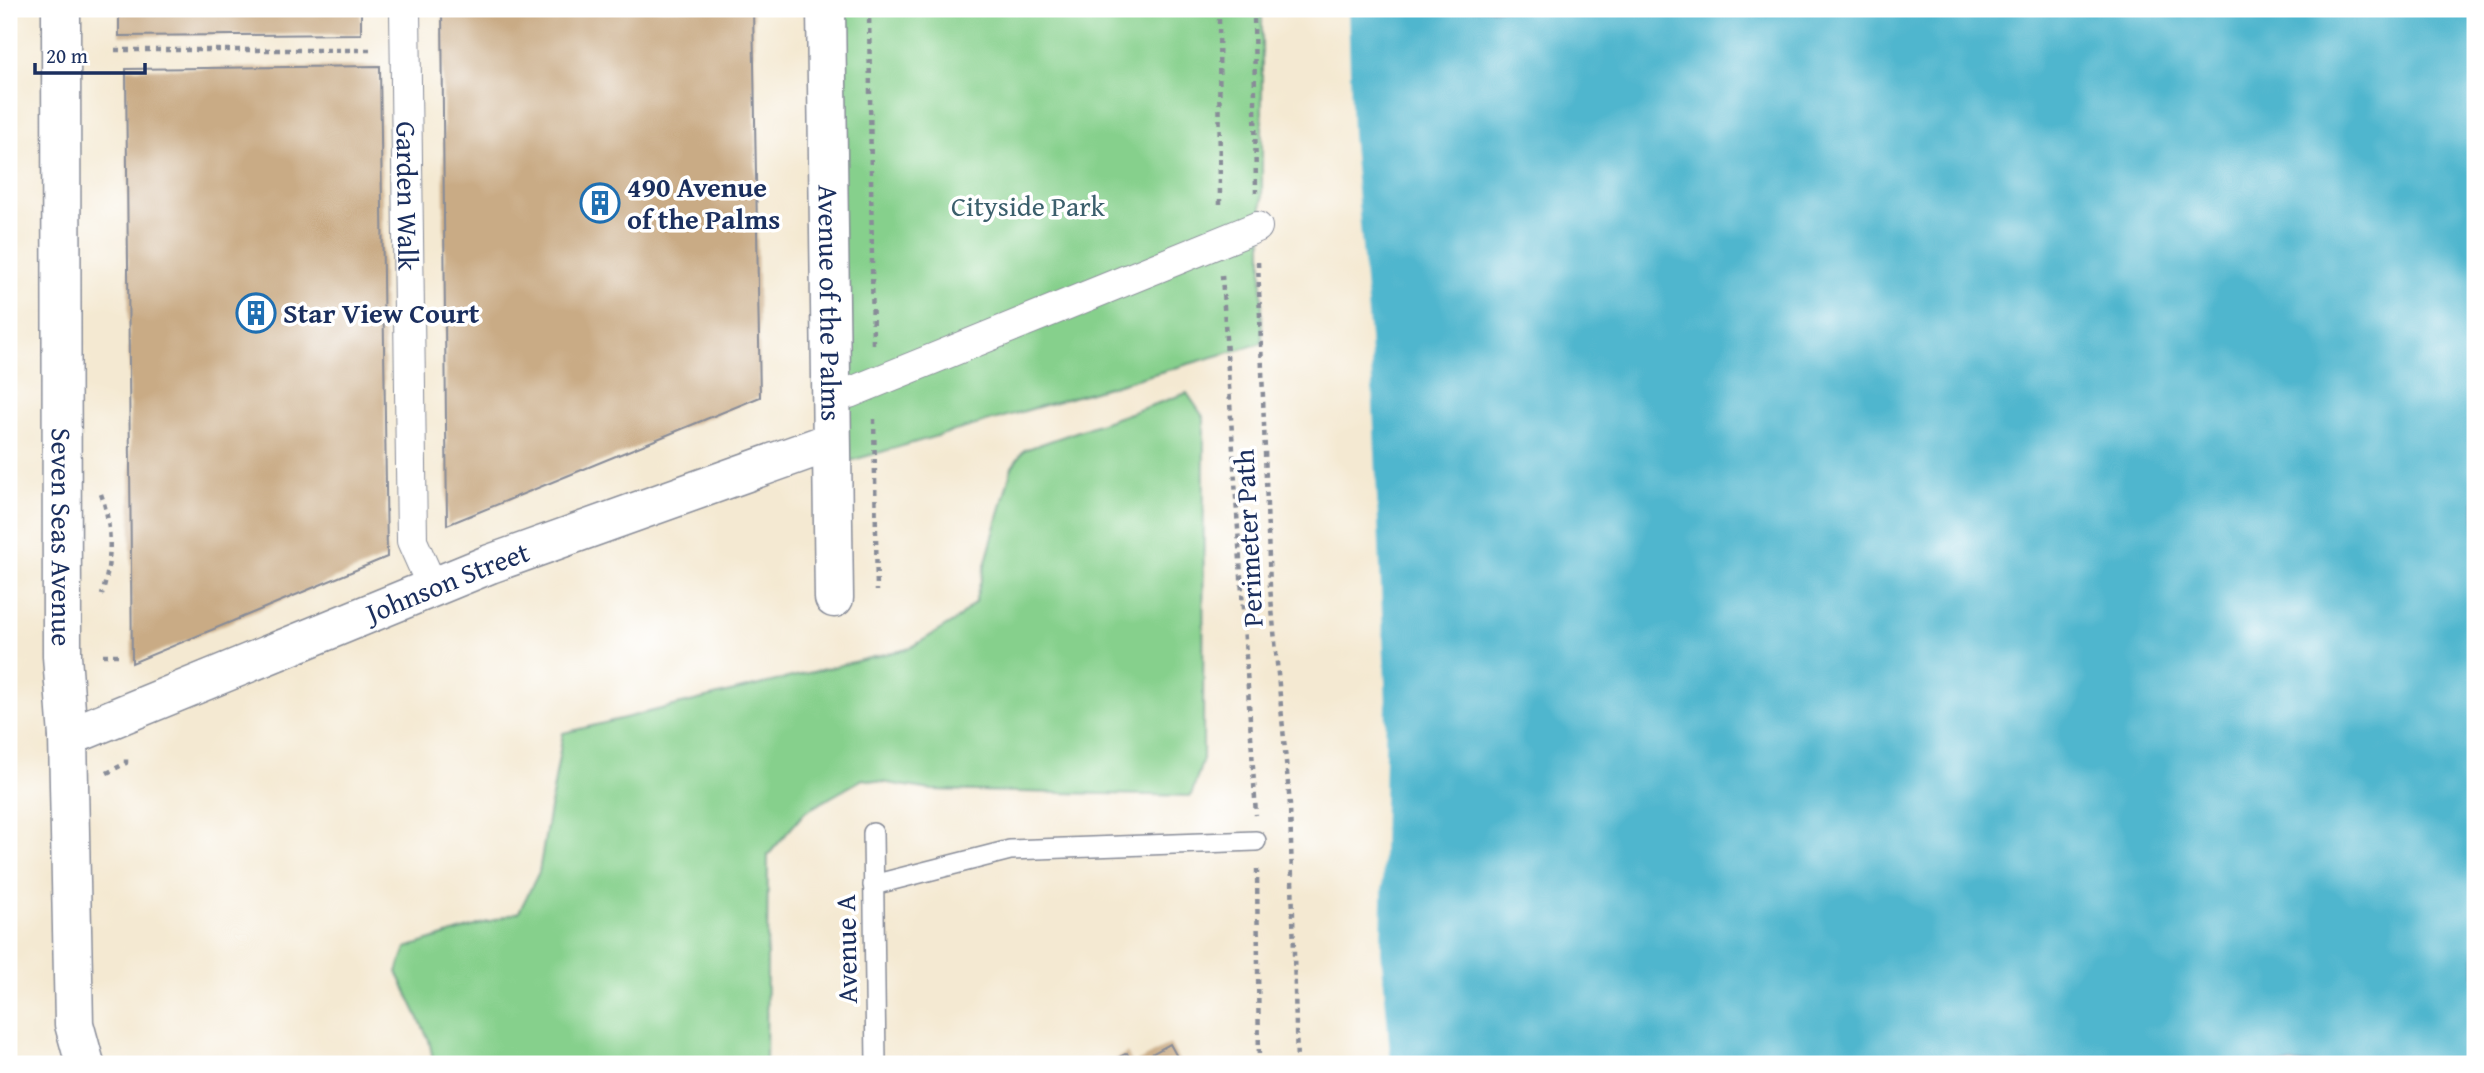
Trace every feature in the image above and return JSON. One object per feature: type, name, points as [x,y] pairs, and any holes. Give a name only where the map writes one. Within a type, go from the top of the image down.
[{"type":"street","name":"Seven Seas Avenue","points":[[61,9],[62,656],[68,737],[75,1024],[85,1064]]},
{"type":"street","name":"Garden Walk","points":[[405,9],[412,541],[433,588]]},
{"type":"street","name":"Avenue of the Palms","points":[[826,9],[834,598]]},
{"type":"street","points":[[861,388],[1257,227]]},
{"type":"street","name":"Johnson Street","points":[[68,737],[433,588],[831,442]]},
{"type":"lane","name":"Avenue A","points":[[873,833],[876,1064]]},
{"type":"lane","points":[[873,885],[1010,850],[1256,841]]},
{"type":"path","points":[[869,9],[861,388],[877,591]]},
{"type":"path","points":[[1219,9],[1220,242],[1256,841],[1259,1064]]},
{"type":"path","name":"Perimeter Path","points":[[1254,9],[1257,227],[1270,587],[1290,805],[1297,1064]]},
{"type":"path","points":[[115,50],[373,50]]},
{"type":"path","points":[[103,655],[122,655]]},
{"type":"path","points":[[103,775],[126,763],[127,743]]},
{"type":"green space","name":"Cityside Park","points":[[833,9],[1262,9],[1262,343],[829,467]]},
{"type":"green space","points":[[1187,393],[1204,418],[1203,759],[1191,796],[931,790],[863,779],[805,812],[768,855],[766,1064],[434,1064],[429,1040],[397,972],[406,948],[519,912],[539,872],[563,733],[910,648],[956,620],[975,602],[1012,467],[1024,450]]},
{"type":"water","points":[[1319,9],[2475,9],[2475,1064],[1348,1064]]},
{"type":"pier","points":[[1316,9],[1348,9],[1352,134],[1370,338],[1386,704],[1381,950],[1391,1064],[1344,1064]]},
{"type":"building","points":[[119,9],[361,9],[361,34],[119,36]]},
{"type":"building","name":"490 Avenue of the Palms","points":[[442,9],[753,9],[760,397],[447,525]]},
{"type":"building","name":"Star View Court","points":[[380,66],[387,557],[132,663],[126,69]]},
{"type":"building","points":[[1170,1044],[1181,1064],[1133,1064]]},
{"type":"building","points":[[1127,1053],[1133,1064],[1106,1064]]},
{"type":"place","name":"490 Avenue of the Palms","points":[[600,203]]},
{"type":"place","name":"Star View Court","points":[[256,313]]}]
